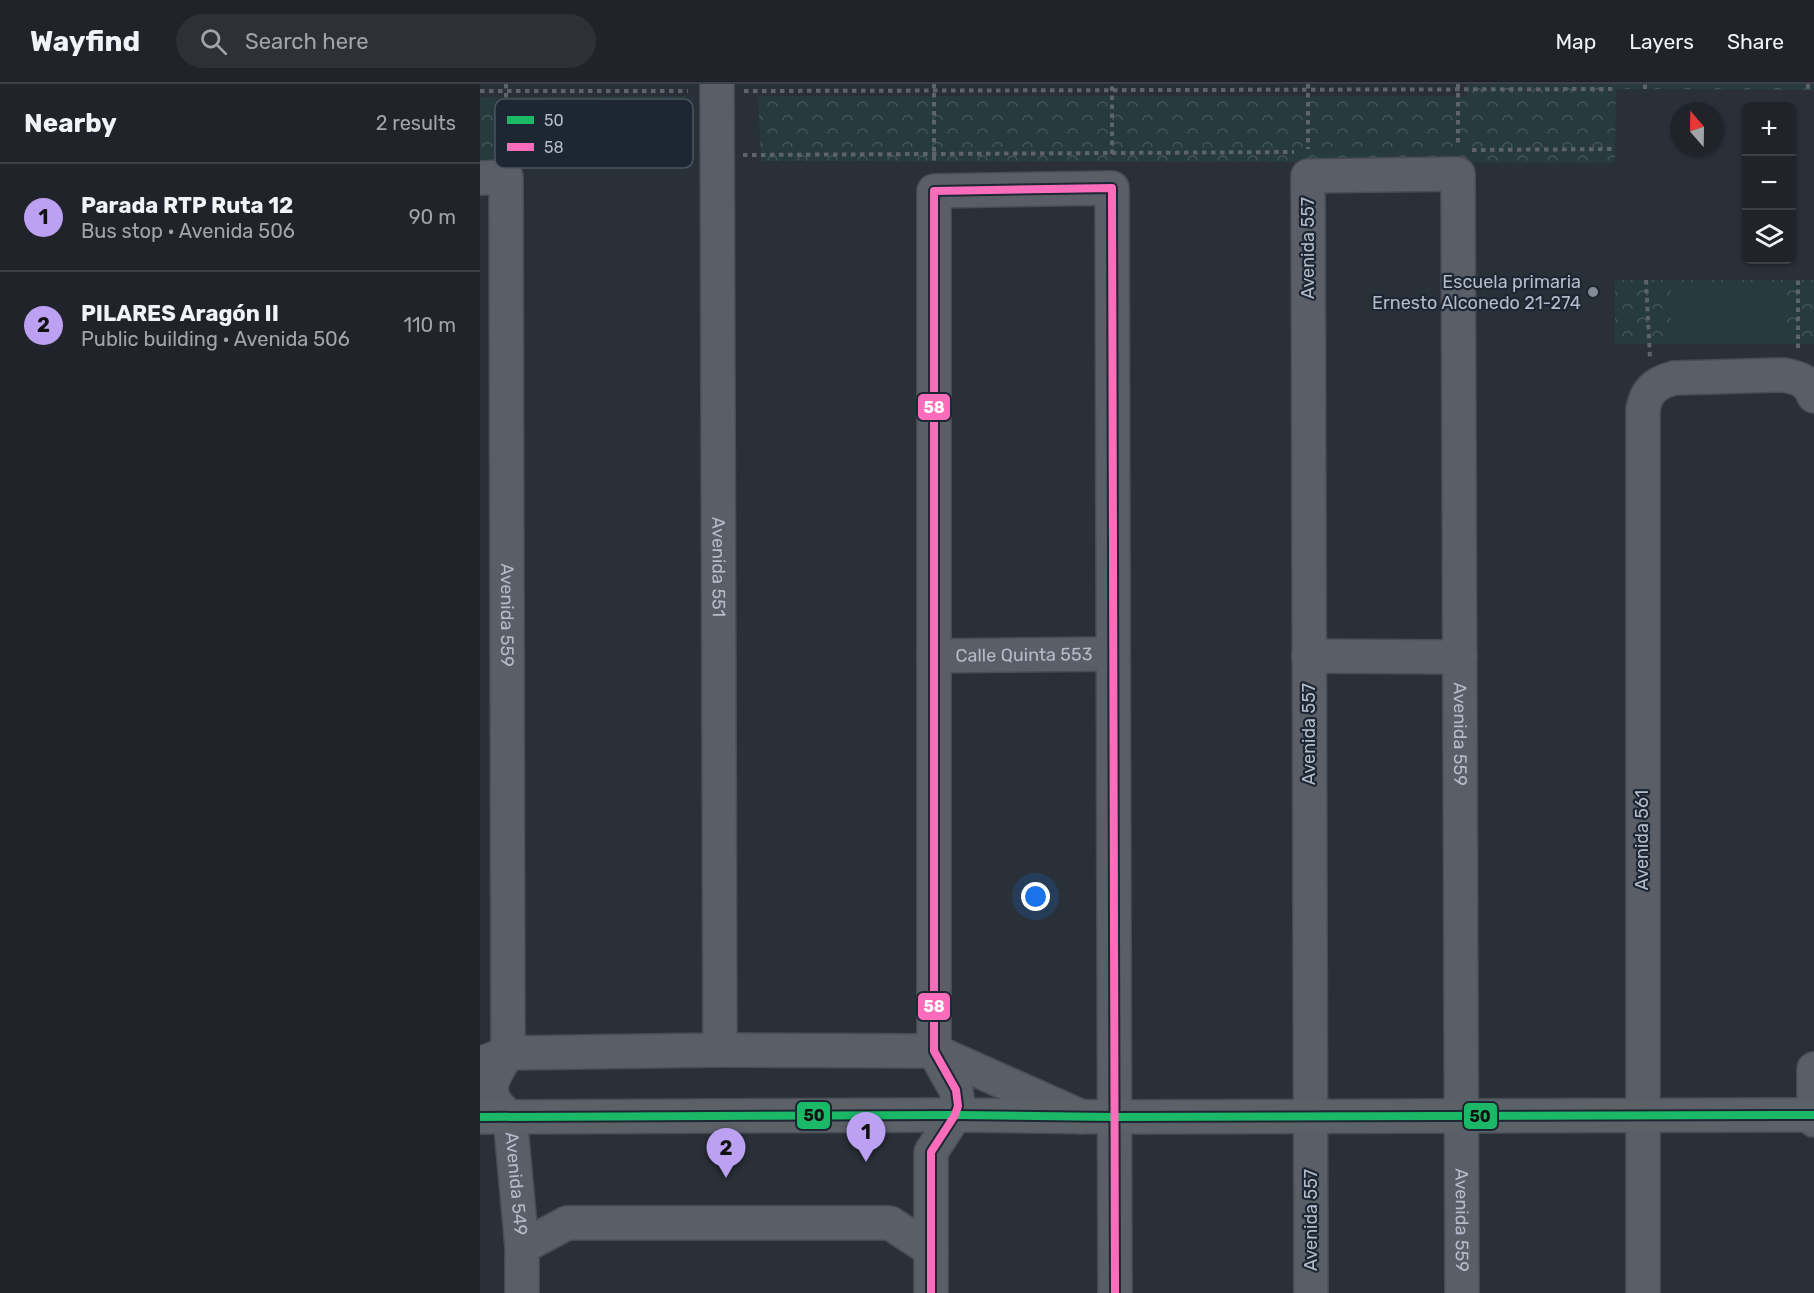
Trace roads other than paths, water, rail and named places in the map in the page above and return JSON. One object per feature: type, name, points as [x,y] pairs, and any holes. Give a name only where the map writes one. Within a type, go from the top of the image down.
[{"type":"main road","points":[[495,1117],[1814,1115]]},
{"type":"street","name":"Avenida 551","points":[[717,87],[720,1050]]},
{"type":"street","name":"Avenida 557","points":[[1311,1293],[1309,656],[1312,160],[1458,162]]},
{"type":"street","name":"Avenida 559","points":[[1458,162],[1462,1293]]},
{"type":"street","name":"Avenida 559","points":[[494,1058],[493,655],[498,171]]},
{"type":"street","points":[[931,1293],[931,1152],[955,1115],[958,1106],[956,1090],[934,1051],[934,191],[1112,188],[1115,1293]]},
{"type":"street","name":"Avenida 561","points":[[1643,1293],[1643,410],[1645,398],[1651,388],[1662,381],[1674,378],[1784,375],[1807,386]]},
{"type":"street","name":"Calle Quinta 553","points":[[934,656],[1113,654]]},
{"type":"street","points":[[1309,656],[1460,657]]},
{"type":"street","points":[[494,1058],[720,1050],[934,1051],[1082,1117]]},
{"type":"street","name":"Avenida 549","points":[[494,1058],[490,1093],[497,1107],[495,1117],[522,1247],[522,1293]]},
{"type":"street","points":[[1814,1069],[1814,1120]]},
{"type":"street","points":[[522,1247],[567,1223],[890,1223],[931,1250]]},
{"type":"place","name":"Escuela primaria Ernesto Alconedo 21-274","points":[[1593,292]]},
{"type":"place","name":"Parada RTP Ruta 12","points":[[866,1162]]},
{"type":"place","name":"PILARES Aragón II","points":[[726,1178]]}]
